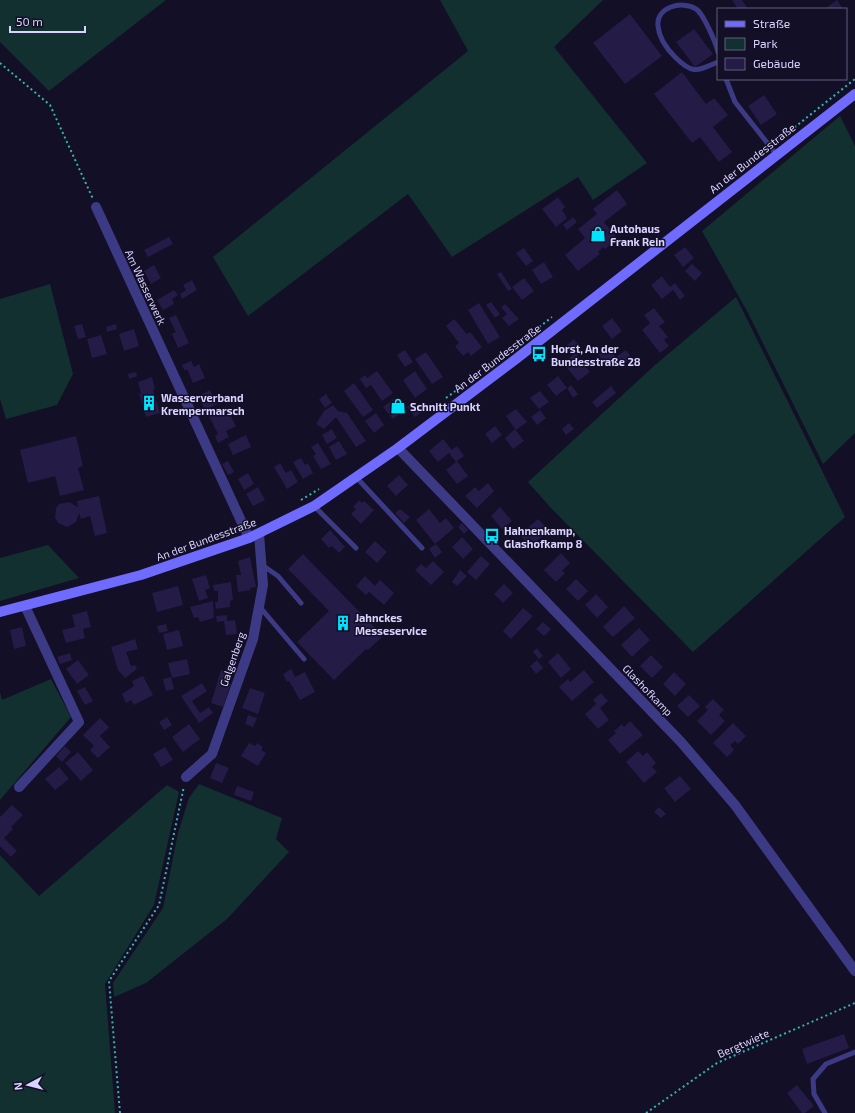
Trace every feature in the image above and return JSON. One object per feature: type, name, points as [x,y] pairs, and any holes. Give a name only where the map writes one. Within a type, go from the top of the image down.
[{"type":"main road","name":"An der Bundesstraße","points":[[0,612],[122,581],[249,538],[314,506],[398,448],[516,360],[773,150],[855,94]]},
{"type":"street","name":"Am Wasserwerk","points":[[96,207],[249,538]]},
{"type":"street","name":"Glashofkamp","points":[[398,448],[686,748],[735,805],[855,971]]},
{"type":"street","name":"Galgenberg","points":[[186,777],[212,754],[253,639],[263,586],[259,534]]},
{"type":"street","points":[[19,787],[79,722],[25,606]]},
{"type":"lane","points":[[717,48],[715,40],[697,9],[682,3],[672,6],[661,14],[658,25],[660,37],[668,50],[686,68],[694,70],[717,62]]},
{"type":"lane","points":[[726,80],[734,102],[773,150]]},
{"type":"lane","points":[[356,477],[422,548]]},
{"type":"lane","points":[[314,506],[356,548]]},
{"type":"lane","points":[[262,565],[278,576],[301,603]]},
{"type":"lane","points":[[259,606],[304,659]]},
{"type":"lane","points":[[825,1113],[814,1094],[813,1079],[826,1064],[855,1052]]},
{"type":"path","points":[[0,63],[50,105],[96,207]]},
{"type":"path","points":[[740,170],[773,150],[855,79]]},
{"type":"path","points":[[492,363],[554,315]]},
{"type":"path","points":[[445,399],[469,381]]},
{"type":"path","points":[[297,502],[322,488]]},
{"type":"path","points":[[120,1113],[109,981],[159,905],[186,777]]},
{"type":"path","name":"Bergtwiete","points":[[646,1113],[717,1063],[855,1003]]},
{"type":"green space","points":[[0,0],[166,0],[49,91],[0,42]]},
{"type":"green space","points":[[440,0],[603,0],[554,47],[647,163],[593,200],[578,177],[452,257],[408,194],[248,316],[213,257],[468,51]]},
{"type":"green space","points":[[840,116],[855,146],[855,433],[823,464],[748,313],[702,231]]},
{"type":"green space","points":[[50,284],[73,374],[57,405],[6,419],[0,399],[0,299]]},
{"type":"green space","points":[[736,297],[845,517],[693,652],[550,507],[528,482],[655,365]]},
{"type":"green space","points":[[48,545],[79,578],[0,601],[0,558]]},
{"type":"green space","points":[[51,679],[71,717],[0,800],[0,692],[2,700]]},
{"type":"green space","points":[[199,784],[282,818],[276,839],[289,852],[227,919],[146,983],[114,997],[113,983],[163,908],[178,833],[189,798]]},
{"type":"green space","points":[[167,785],[179,792],[154,905],[105,984],[115,1113],[0,1113],[0,855],[39,896]]},
{"type":"building","points":[[732,0],[742,0],[747,8],[737,8]]},
{"type":"building","points":[[837,0],[842,8],[826,8]]},
{"type":"building","points":[[630,14],[662,56],[625,84],[593,43]]},
{"type":"building","points":[[694,29],[713,54],[695,67],[676,42]]},
{"type":"building","points":[[682,72],[706,104],[714,98],[728,115],[713,127],[732,152],[719,162],[700,137],[692,143],[654,94]]},
{"type":"building","points":[[764,95],[777,114],[761,125],[748,106]]},
{"type":"building","name":"Autohaus Frank Rein","points":[[617,190],[627,204],[604,222],[618,239],[605,249],[603,247],[598,252],[600,254],[578,271],[565,255],[585,238],[578,229],[597,214],[593,209]]},
{"type":"building","points":[[558,197],[565,207],[562,210],[567,218],[556,227],[542,209]]},
{"type":"building","points":[[573,217],[577,222],[567,230],[563,225]]},
{"type":"building","points":[[169,237],[173,244],[148,257],[144,250]]},
{"type":"building","points":[[685,247],[694,258],[683,267],[674,255]]},
{"type":"building","points":[[524,248],[533,261],[526,266],[516,253]]},
{"type":"building","points":[[544,262],[553,277],[541,284],[532,270]]},
{"type":"building","points":[[692,264],[702,273],[695,281],[685,271]]},
{"type":"building","points":[[154,265],[161,278],[151,284],[144,271]]},
{"type":"building","points":[[501,272],[512,289],[508,291],[497,274]]},
{"type":"building","points":[[662,276],[670,287],[675,283],[685,296],[680,300],[673,290],[662,299],[651,285]]},
{"type":"building","points":[[524,278],[534,291],[522,300],[512,287]]},
{"type":"building","points":[[192,280],[197,290],[182,299],[180,294],[186,290],[183,285]]},
{"type":"building","points":[[174,290],[178,295],[172,299],[174,304],[163,310],[157,300]]},
{"type":"building","points":[[491,302],[500,314],[495,318],[486,305]]},
{"type":"building","points":[[479,303],[500,337],[488,344],[468,310]]},
{"type":"building","points":[[505,304],[519,319],[509,326],[502,318],[507,314],[501,307]]},
{"type":"building","points":[[654,308],[665,322],[659,326],[668,337],[664,340],[669,346],[660,353],[642,330],[650,323],[644,315]]},
{"type":"building","points":[[176,315],[189,343],[178,348],[172,334],[176,332],[169,318]]},
{"type":"building","points":[[612,318],[622,331],[612,339],[602,326]]},
{"type":"building","points":[[454,319],[467,334],[470,332],[482,347],[471,356],[468,352],[463,356],[455,346],[459,343],[446,326]]},
{"type":"building","points":[[82,324],[86,337],[78,339],[74,326]]},
{"type":"building","points":[[116,324],[117,329],[107,332],[106,327]]},
{"type":"building","points":[[134,329],[139,346],[124,351],[119,334]]},
{"type":"building","points":[[101,335],[107,354],[92,358],[87,339]]},
{"type":"building","points":[[574,339],[581,349],[576,353],[590,372],[578,381],[563,363],[574,354],[567,345]]},
{"type":"building","points":[[607,346],[616,357],[626,350],[632,358],[622,366],[617,359],[607,367],[597,353]]},
{"type":"building","points":[[405,350],[413,362],[405,367],[397,355]]},
{"type":"building","points":[[426,352],[443,377],[432,384],[415,359]]},
{"type":"building","points":[[191,361],[194,367],[199,364],[205,378],[193,383],[187,369],[185,371],[182,365]]},
{"type":"building","points":[[377,371],[393,393],[382,401],[371,385],[366,388],[360,379],[365,375],[367,378]]},
{"type":"building","points":[[415,371],[427,389],[415,398],[403,380]]},
{"type":"building","points":[[136,372],[137,376],[129,379],[128,374]]},
{"type":"building","points":[[558,376],[567,388],[556,396],[547,385]]},
{"type":"building","name":"Wasserverband Krempermarsch","points":[[152,377],[155,389],[153,390],[160,413],[146,417],[139,394],[141,393],[138,382]]},
{"type":"building","points":[[354,383],[373,410],[363,417],[344,391]]},
{"type":"building","points":[[571,385],[578,394],[573,398],[567,388]]},
{"type":"building","points":[[611,386],[616,393],[597,408],[592,402]]},
{"type":"building","points":[[210,390],[217,404],[205,410],[198,396]]},
{"type":"building","points":[[540,391],[549,402],[539,409],[530,398]]},
{"type":"building","points":[[326,394],[332,403],[325,408],[319,399]]},
{"type":"building","points":[[395,398],[404,410],[393,419],[383,407]]},
{"type":"building","points":[[414,401],[422,412],[415,417],[407,407]]},
{"type":"building","points":[[333,405],[338,411],[347,413],[366,441],[356,447],[336,417],[324,429],[316,424],[324,411]]},
{"type":"building","points":[[226,407],[236,426],[226,431],[229,437],[218,443],[215,436],[218,434],[209,416]]},
{"type":"building","points":[[516,409],[527,422],[516,430],[506,416]]},
{"type":"building","points":[[540,410],[546,418],[537,425],[531,417]]},
{"type":"building","points":[[376,413],[384,425],[374,433],[365,421]]},
{"type":"building","points":[[569,423],[574,429],[566,435],[562,429]]},
{"type":"building","points":[[495,426],[502,435],[492,443],[485,434]]},
{"type":"building","points":[[332,429],[337,438],[327,444],[322,435]]},
{"type":"building","points":[[515,429],[524,441],[513,449],[505,438]]},
{"type":"building","points":[[246,435],[251,447],[233,455],[228,444]]},
{"type":"building","points":[[76,436],[83,466],[78,468],[84,490],[60,496],[55,476],[28,483],[20,450]]},
{"type":"building","points":[[443,439],[452,450],[457,446],[464,456],[457,461],[468,476],[457,484],[446,470],[456,462],[449,453],[438,462],[429,451]]},
{"type":"building","points":[[339,441],[347,454],[336,460],[329,447]]},
{"type":"building","points":[[318,443],[331,464],[321,469],[313,456],[316,454],[311,447]]},
{"type":"building","points":[[301,458],[305,465],[308,463],[313,473],[303,479],[293,462]]},
{"type":"building","points":[[228,461],[234,472],[228,475],[222,464]]},
{"type":"building","points":[[280,463],[286,473],[291,470],[298,482],[287,489],[274,467]]},
{"type":"building","points":[[248,473],[254,484],[244,490],[238,479]]},
{"type":"building","points":[[399,475],[408,485],[396,496],[387,486]]},
{"type":"building","points":[[488,483],[494,491],[477,508],[465,496],[475,487],[479,491]]},
{"type":"building","points":[[258,487],[265,500],[253,506],[246,494]]},
{"type":"building","points":[[99,496],[107,533],[95,536],[90,516],[81,519],[79,513],[76,522],[67,527],[58,523],[55,518],[56,508],[59,504],[69,502],[78,507],[77,501]]},
{"type":"building","points":[[359,500],[362,503],[364,501],[374,510],[361,524],[351,514],[356,509],[353,507]]},
{"type":"building","points":[[500,507],[512,521],[502,529],[491,516]]},
{"type":"building","points":[[400,509],[410,517],[404,523],[395,513]]},
{"type":"building","points":[[429,509],[440,523],[446,518],[454,528],[435,544],[416,520]]},
{"type":"building","points":[[538,519],[550,531],[544,536],[543,535],[531,548],[520,535]]},
{"type":"building","points":[[462,523],[468,530],[464,534],[458,527]]},
{"type":"building","points":[[330,530],[345,547],[339,553],[332,546],[329,548],[321,539]]},
{"type":"building","points":[[462,537],[473,549],[463,559],[452,547]]},
{"type":"building","points":[[375,541],[387,552],[377,563],[365,552]]},
{"type":"building","points":[[436,544],[442,552],[435,558],[429,549]]},
{"type":"building","points":[[561,553],[570,563],[562,571],[565,573],[556,582],[544,570]]},
{"type":"building","name":"Jahnckes Messeservice","points":[[303,554],[383,636],[368,650],[366,649],[334,680],[297,642],[329,611],[288,569]]},
{"type":"building","points":[[481,556],[490,564],[476,580],[467,572]]},
{"type":"building","points":[[250,557],[256,587],[250,588],[251,590],[238,592],[236,575],[241,575],[238,561]]},
{"type":"building","points":[[433,561],[444,572],[431,585],[415,570],[421,564],[426,568]]},
{"type":"building","points":[[460,570],[467,576],[457,586],[452,582]]},
{"type":"building","points":[[206,575],[210,588],[205,590],[208,598],[199,601],[192,579]]},
{"type":"building","points":[[365,576],[375,586],[380,580],[394,593],[384,605],[369,592],[366,595],[356,586]]},
{"type":"building","points":[[576,579],[588,591],[578,601],[566,589]]},
{"type":"building","points":[[231,582],[233,600],[230,601],[230,607],[216,609],[215,602],[218,602],[218,591],[214,591],[213,585]]},
{"type":"building","points":[[504,584],[513,593],[503,603],[494,594]]},
{"type":"building","points":[[178,586],[183,605],[157,612],[152,593]]},
{"type":"building","points":[[596,594],[608,607],[597,618],[585,605]]},
{"type":"building","points":[[213,601],[214,618],[200,622],[198,617],[194,618],[190,607]]},
{"type":"building","points":[[624,606],[635,618],[613,637],[603,627]]},
{"type":"building","points":[[523,608],[533,616],[511,639],[503,631]]},
{"type":"building","points":[[87,611],[91,627],[83,629],[85,638],[66,643],[62,630],[75,627],[72,615]]},
{"type":"building","points":[[227,615],[227,621],[235,620],[237,634],[226,635],[224,621],[217,622],[216,616]]},
{"type":"building","points":[[543,622],[551,629],[544,636],[536,629]]},
{"type":"building","points":[[166,624],[168,631],[159,633],[157,626]]},
{"type":"building","points":[[22,627],[26,646],[14,649],[10,630]]},
{"type":"building","points":[[639,628],[650,640],[632,657],[621,645]]},
{"type":"building","points":[[179,630],[183,646],[167,650],[163,634]]},
{"type":"building","points":[[135,639],[138,649],[126,652],[131,666],[135,665],[137,669],[125,678],[118,670],[111,647]]},
{"type":"building","points":[[537,648],[543,656],[539,659],[533,652]]},
{"type":"building","points":[[70,653],[72,660],[60,664],[57,657]]},
{"type":"building","points":[[558,653],[571,669],[561,678],[548,662]]},
{"type":"building","points":[[651,655],[663,667],[652,678],[640,666]]},
{"type":"building","points":[[187,659],[190,674],[172,678],[168,663]]},
{"type":"building","points":[[78,660],[89,675],[77,684],[66,669]]},
{"type":"building","points":[[537,660],[543,668],[536,674],[530,666]]},
{"type":"building","points":[[291,669],[295,677],[305,672],[315,692],[300,700],[283,674]]},
{"type":"building","points":[[221,670],[230,674],[227,682],[231,684],[223,707],[211,703]]},
{"type":"building","points":[[584,670],[594,682],[572,701],[559,687],[568,679],[570,682]]},
{"type":"building","points":[[674,672],[686,684],[675,696],[663,684]]},
{"type":"building","points":[[143,676],[153,695],[134,705],[131,700],[126,703],[122,694],[134,686],[132,681]]},
{"type":"building","points":[[171,677],[174,689],[166,691],[163,679]]},
{"type":"building","points":[[202,683],[207,691],[192,701],[200,713],[209,707],[213,713],[199,723],[181,696]]},
{"type":"building","points":[[85,687],[93,701],[85,705],[77,691]]},
{"type":"building","points":[[250,688],[265,693],[258,714],[242,708]]},
{"type":"building","points":[[601,693],[608,701],[600,708],[609,720],[598,729],[585,714],[596,704],[593,700]]},
{"type":"building","points":[[689,695],[700,706],[688,717],[677,706]]},
{"type":"building","points":[[713,699],[724,710],[719,715],[725,721],[711,735],[697,721],[708,710],[705,707]]},
{"type":"building","points":[[248,715],[257,718],[253,727],[245,724]]},
{"type":"building","points":[[167,717],[172,725],[164,730],[159,722]]},
{"type":"building","points":[[100,718],[109,727],[100,736],[110,747],[98,758],[90,750],[94,746],[83,735]]},
{"type":"building","points":[[630,721],[643,735],[620,754],[608,740],[616,733],[614,731],[622,724],[624,727]]},
{"type":"building","points":[[733,723],[746,736],[738,744],[735,741],[730,745],[734,750],[727,757],[713,743]]},
{"type":"building","points":[[189,724],[200,739],[183,752],[172,737]]},
{"type":"building","points":[[249,743],[255,746],[257,743],[263,747],[261,750],[266,753],[258,766],[241,756]]},
{"type":"building","points":[[65,746],[71,752],[62,762],[56,756]]},
{"type":"building","points":[[165,747],[173,760],[161,767],[153,754]]},
{"type":"building","points":[[638,751],[643,756],[647,752],[656,763],[652,767],[657,772],[644,783],[626,762]]},
{"type":"building","points":[[78,752],[93,770],[81,781],[65,763]]},
{"type":"building","points":[[216,763],[229,768],[222,783],[210,778]]},
{"type":"building","points":[[59,767],[69,779],[55,790],[45,779]]},
{"type":"building","points":[[680,776],[691,789],[675,802],[664,788]]},
{"type":"building","points":[[237,786],[254,792],[251,801],[234,795]]},
{"type":"building","points":[[12,805],[23,815],[11,827],[13,829],[4,838],[17,851],[11,857],[0,846],[0,817]]},
{"type":"building","points":[[659,807],[666,814],[661,818],[654,812]]},
{"type":"building","points":[[844,1034],[849,1048],[807,1064],[802,1049]]},
{"type":"building","points":[[797,1085],[814,1106],[805,1113],[802,1113],[787,1093]]},
{"type":"place","name":"Autohaus Frank Rein","points":[[598,234]]},
{"type":"place","name":"Horst, An der Bundesstraße 28","points":[[539,354]]},
{"type":"place","name":"Wasserverband Krempermarsch","points":[[149,403]]},
{"type":"place","name":"Schnitt Punkt","points":[[398,406]]},
{"type":"place","name":"Hahnenkamp, Glashofkamp 8","points":[[492,536]]},
{"type":"place","name":"Jahnckes Messeservice","points":[[343,623]]}]
